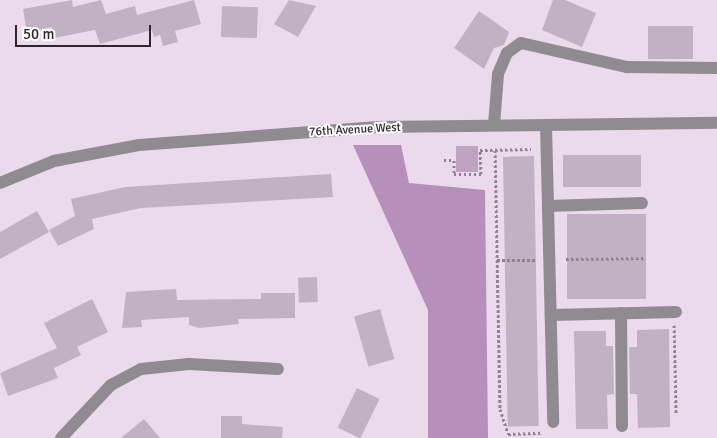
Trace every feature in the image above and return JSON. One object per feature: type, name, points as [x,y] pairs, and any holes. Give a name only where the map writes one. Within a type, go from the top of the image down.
[{"type":"street","points":[[494,126],[498,74],[507,53],[521,42],[627,67],[717,68]]},
{"type":"street","name":"76th Avenue West","points":[[0,184],[54,161],[139,146],[378,127],[717,123]]},
{"type":"street","points":[[546,125],[553,422]]},
{"type":"street","points":[[548,206],[642,203]]},
{"type":"street","points":[[551,315],[621,313],[675,317]]},
{"type":"street","points":[[621,313],[622,426]]},
{"type":"street","points":[[61,438],[112,385],[141,368],[189,364],[278,369]]},
{"type":"path","points":[[444,160],[454,160],[454,174],[481,174],[480,150],[537,149]]},
{"type":"path","points":[[494,150],[500,409],[508,434],[542,434]]},
{"type":"path","points":[[566,260],[644,258]]},
{"type":"path","points":[[497,260],[539,260]]},
{"type":"path","points":[[675,317],[676,414]]},
{"type":"shaded area","points":[[353,145],[401,145],[409,183],[485,190],[488,438],[428,438],[428,310]]},
{"type":"shaded area","points":[[456,146],[478,146],[478,172],[456,172]]},
{"type":"building","points":[[72,0],[73,7],[101,0],[106,14],[135,6],[137,15],[194,0],[201,24],[175,31],[178,42],[163,46],[160,35],[154,37],[152,30],[100,44],[95,30],[54,38],[52,27],[27,33],[23,9]]},
{"type":"building","points":[[289,0],[316,6],[298,37],[274,24]]},
{"type":"building","points":[[553,0],[565,0],[596,13],[582,47],[542,30]]},
{"type":"building","points":[[222,6],[258,7],[257,38],[221,37]]},
{"type":"building","points":[[479,11],[509,32],[504,45],[494,48],[484,69],[454,48]]},
{"type":"building","points":[[648,26],[693,26],[693,59],[648,59]]},
{"type":"building","points":[[563,155],[641,155],[641,187],[563,187]]},
{"type":"building","points":[[534,156],[539,426],[508,426],[503,157]]},
{"type":"building","points":[[331,174],[333,197],[141,208],[92,219],[94,229],[58,246],[49,230],[75,216],[71,199],[125,187]]},
{"type":"building","points":[[37,211],[49,232],[0,259],[0,232]]},
{"type":"building","points":[[567,214],[646,214],[646,299],[567,299]]},
{"type":"building","points":[[317,277],[318,302],[299,303],[298,278]]},
{"type":"building","points":[[176,289],[177,300],[261,299],[261,293],[295,293],[295,318],[238,319],[239,324],[199,328],[189,325],[189,317],[141,320],[142,327],[122,328],[126,292]]},
{"type":"building","points":[[92,299],[108,332],[77,347],[81,355],[54,368],[58,378],[8,396],[0,373],[57,348],[44,323]]},
{"type":"building","points":[[380,309],[394,359],[368,366],[354,316]]},
{"type":"building","points":[[669,329],[670,427],[638,428],[637,394],[630,394],[629,347],[637,347],[637,330]]},
{"type":"building","points":[[574,331],[606,331],[606,346],[613,346],[614,394],[607,395],[608,429],[576,429]]},
{"type":"building","points":[[357,388],[379,399],[360,438],[338,428]]},
{"type":"building","points":[[221,416],[242,416],[242,424],[283,427],[282,438],[221,438]]},
{"type":"building","points":[[144,419],[160,438],[121,438]]}]
